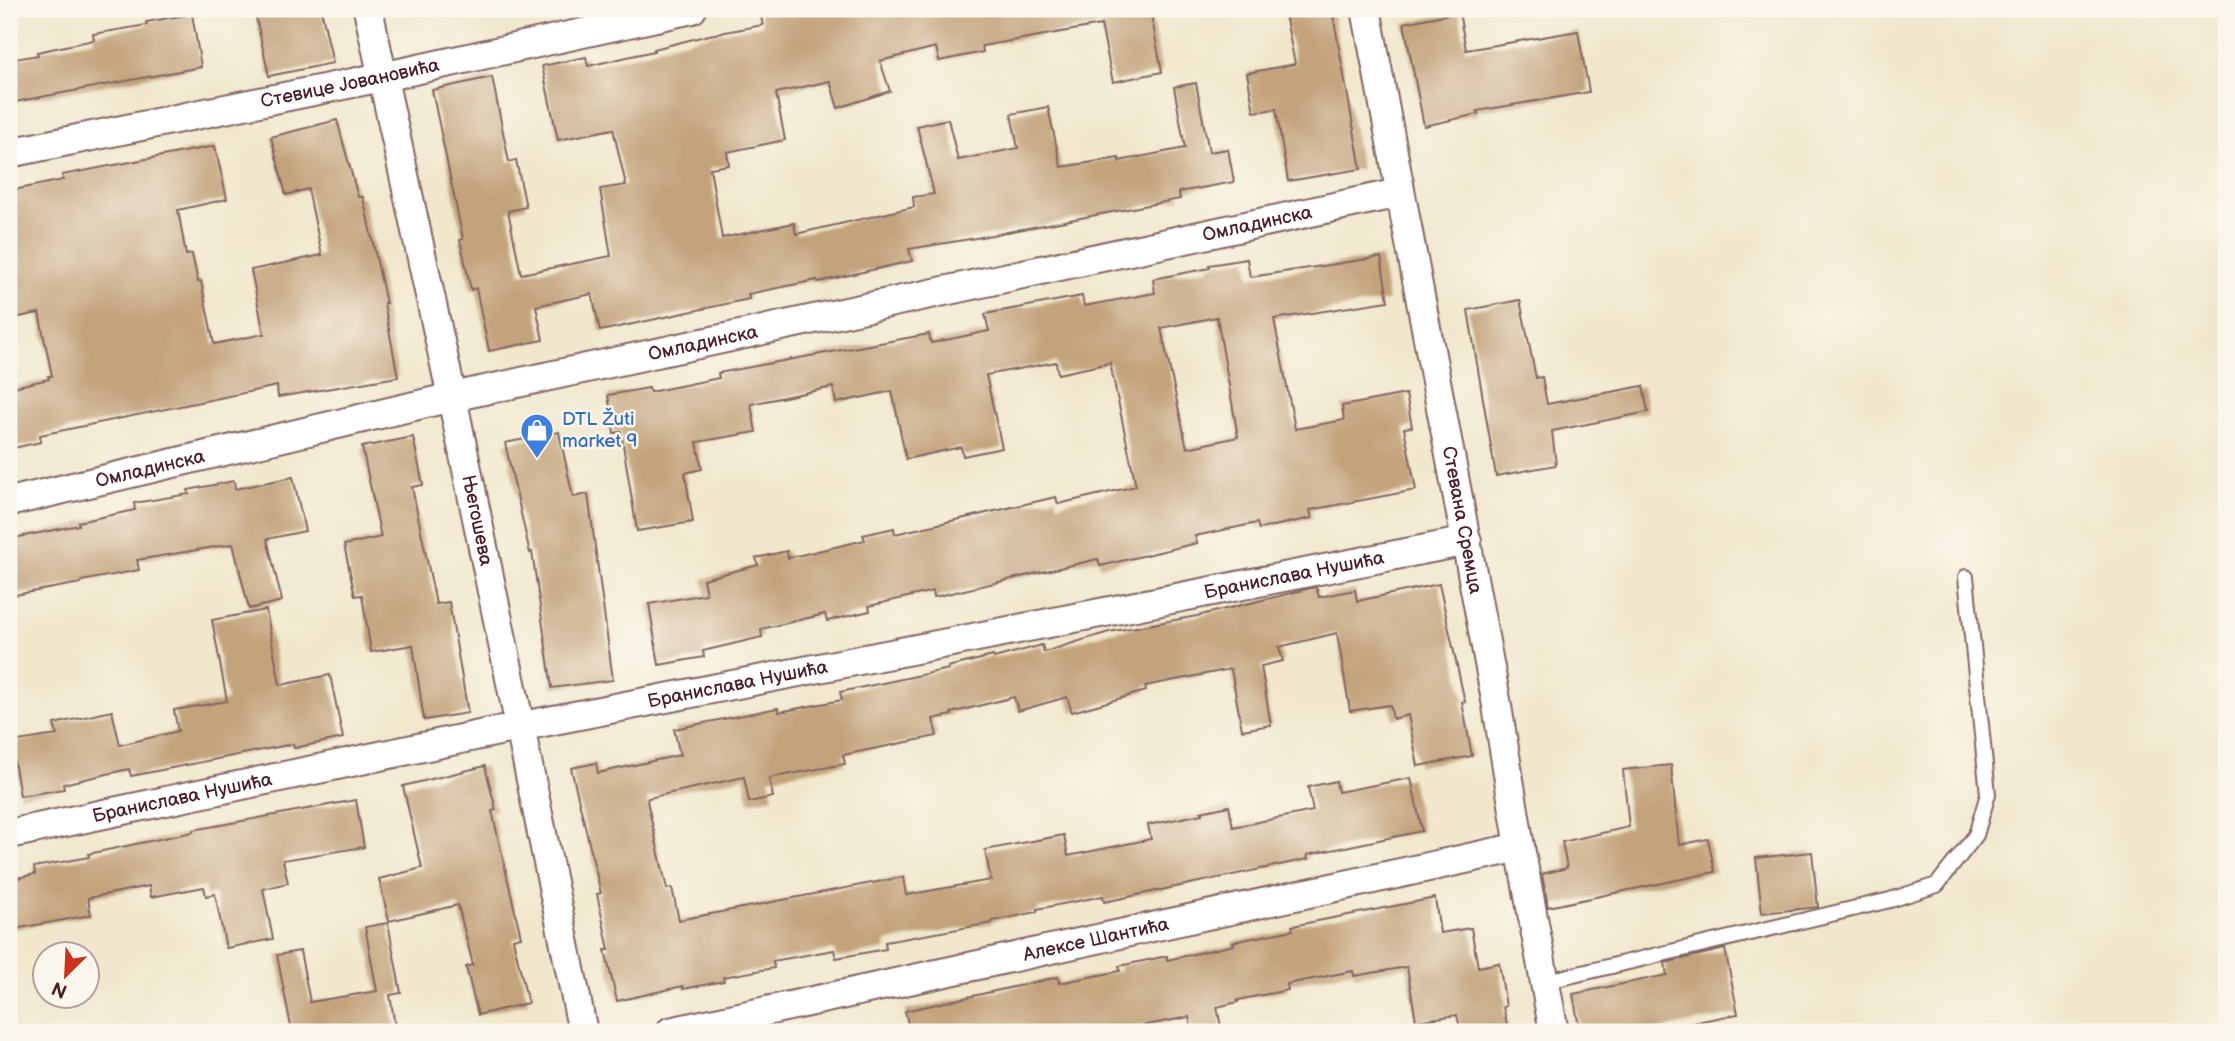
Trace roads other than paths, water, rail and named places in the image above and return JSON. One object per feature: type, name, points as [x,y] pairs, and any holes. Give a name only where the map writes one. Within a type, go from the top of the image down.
[{"type":"street","name":"Његошева","points":[[368,9],[452,397],[583,1032]]},
{"type":"street","name":"Стевице Јовановића","points":[[9,153],[382,77],[692,9]]},
{"type":"street","name":"Стевана Сремца","points":[[1366,9],[1467,541],[1554,1032]]},
{"type":"street","name":"Омладинска","points":[[9,502],[452,397],[1399,193]]},
{"type":"street","name":"Бранислава Нушића","points":[[9,834],[518,727],[1467,541]]},
{"type":"street","name":"Алексе Шантића","points":[[670,1032],[1520,847]]},
{"type":"lane","points":[[1544,982],[1890,900],[1937,885],[1976,835],[1989,794],[1966,578]]},
{"type":"place","name":"DTL Žuti market 9","points":[[537,460]]}]
